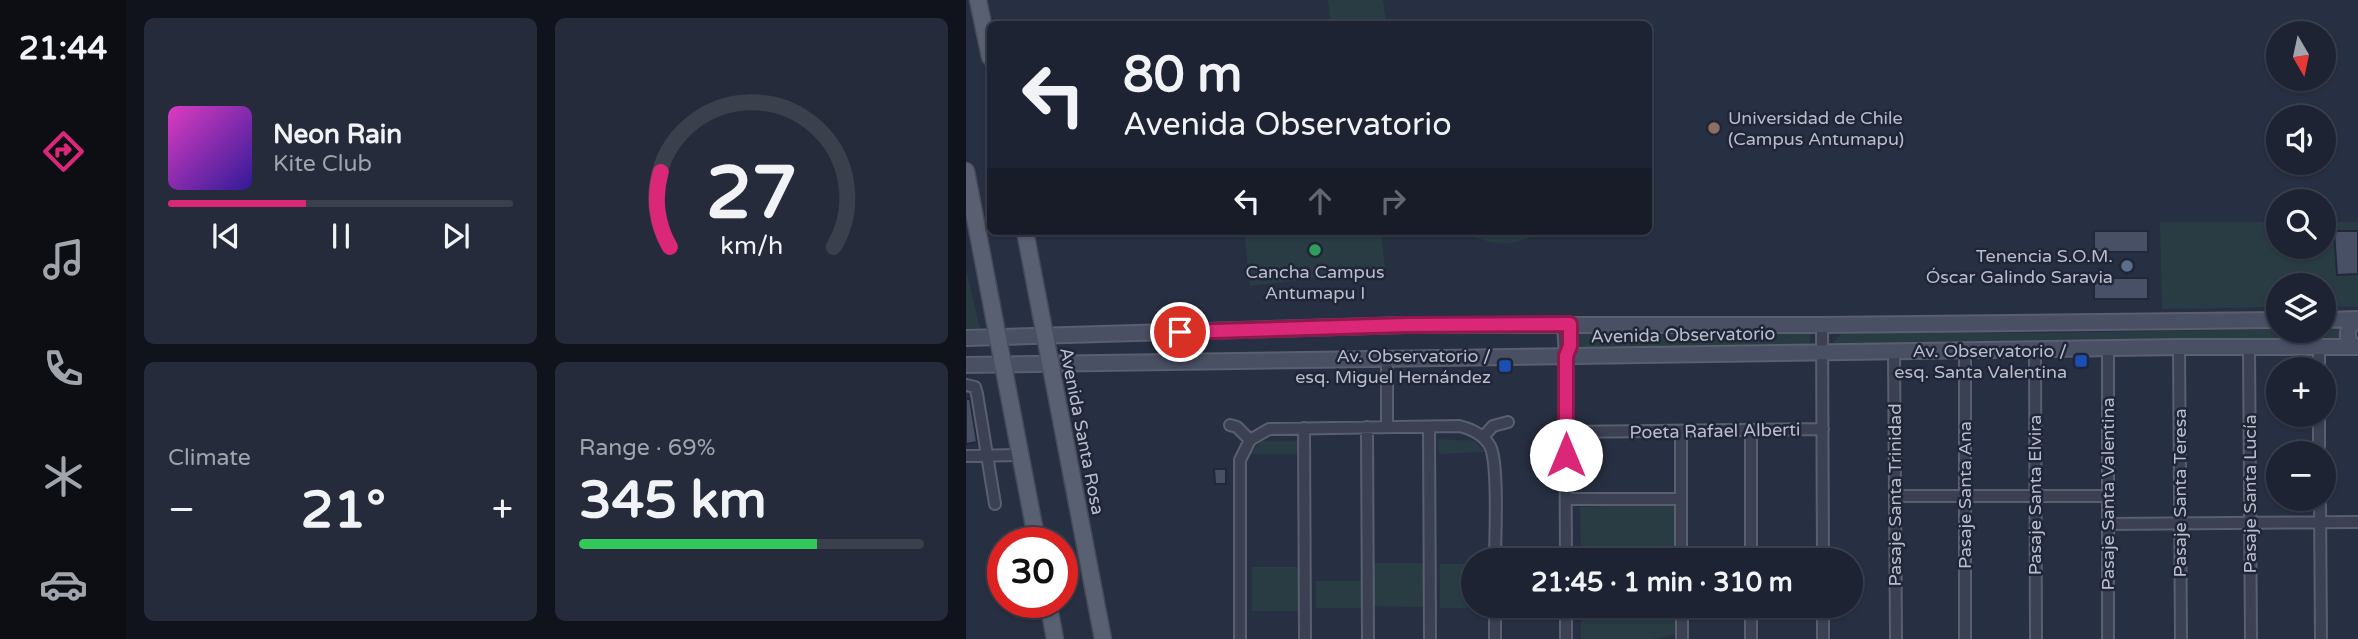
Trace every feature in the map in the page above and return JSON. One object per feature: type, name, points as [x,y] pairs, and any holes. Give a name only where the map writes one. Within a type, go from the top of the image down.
[{"type":"main road","points":[[978,0],[987,43]]},
{"type":"main road","points":[[966,171],[1034,527]]},
{"type":"main road","name":"Avenida Santa Rosa","points":[[1026,235],[1103,639]]},
{"type":"main road","name":"Avenida Observatorio","points":[[966,338],[1406,325],[1822,325],[2266,320]]},
{"type":"main road","points":[[2336,320],[2358,320]]},
{"type":"main road","points":[[2357,347],[2349,341],[2347,332],[2358,320]]},
{"type":"main road","points":[[1179,361],[1184,345],[1180,332]]},
{"type":"main road","name":"Avenida Observatorio","points":[[966,365],[2179,347],[2357,347]]},
{"type":"main road","points":[[1051,618],[1055,639]]},
{"type":"street","points":[[1566,548],[1566,356],[1570,346],[1567,324]]},
{"type":"street","points":[[1822,325],[1823,548]]},
{"type":"street","name":"Pasaje Santa Teresa","points":[[2179,347],[2181,639]]},
{"type":"street","name":"Pasaje Santa Lucía","points":[[2249,348],[2251,639]]},
{"type":"street","points":[[2319,348],[2319,357]]},
{"type":"street","name":"Pasaje Santa Valentina","points":[[2108,350],[2108,639]]},
{"type":"street","name":"Pasaje Santa Trinidad","points":[[1894,351],[1896,639]]},
{"type":"street","name":"Pasaje Santa Ana","points":[[1965,351],[1965,639]]},
{"type":"street","name":"Pasaje Santa Elvira","points":[[2035,351],[2036,639]]},
{"type":"street","points":[[1387,358],[1387,427]]},
{"type":"street","points":[[966,385],[976,390],[995,504]]},
{"type":"street","points":[[1483,437],[1493,426],[1508,422]]},
{"type":"street","points":[[1230,425],[1237,427],[1250,440]]},
{"type":"street","points":[[1429,426],[1430,639]]},
{"type":"street","points":[[1240,639],[1242,453],[1250,440],[1269,429],[1429,426],[1467,428],[1483,437],[1490,446],[1494,460],[1495,548]]},
{"type":"street","points":[[1367,427],[1368,639]]},
{"type":"street","points":[[1304,428],[1305,639]]},
{"type":"street","name":"Poeta Rafael Alberti","points":[[1566,432],[1823,429]]},
{"type":"street","points":[[1751,430],[1751,548]]},
{"type":"street","points":[[1681,431],[1681,548]]},
{"type":"street","points":[[966,456],[1020,455]]},
{"type":"street","points":[[1895,496],[2108,496]]},
{"type":"street","points":[[1566,499],[1681,499]]},
{"type":"street","points":[[2320,511],[2321,639]]},
{"type":"street","points":[[2108,524],[2358,522]]},
{"type":"street","points":[[1495,618],[1495,639]]},
{"type":"street","points":[[1566,618],[1566,639]]},
{"type":"street","points":[[1679,639],[1681,618]]},
{"type":"street","points":[[1751,618],[1751,639]]},
{"type":"street","points":[[1823,618],[1823,639]]},
{"type":"shaded area","points":[[1328,0],[1383,0],[1386,21],[1331,21]]},
{"type":"shaded area","points":[[2160,222],[2266,222],[2266,259],[2336,259],[2336,222],[2358,222],[2358,307],[2336,306],[2336,273],[2266,273],[2266,307],[2162,309]]},
{"type":"shaded area","name":"Cancha Campus Antumapu I","points":[[1244,235],[1381,235],[1385,270],[1250,286]]},
{"type":"shaded area","points":[[1473,235],[1535,235],[1504,243]]},
{"type":"shaded area","points":[[966,270],[980,329],[966,330]]},
{"type":"shaded area","points":[[1574,325],[1811,325],[1810,346],[1574,351]]},
{"type":"shaded area","points":[[2336,328],[2344,328],[2344,342],[2336,342]]},
{"type":"shaded area","points":[[2266,329],[2266,342],[1838,345],[1834,342],[1845,330],[2047,333]]},
{"type":"shaded area","points":[[1438,439],[1474,441],[1485,452],[1439,454]]},
{"type":"shaded area","points":[[1262,441],[1300,441],[1300,454],[1250,454]]},
{"type":"shaded area","points":[[1675,504],[1676,548],[1581,548],[1580,507]]},
{"type":"shaded area","points":[[1373,563],[1423,563],[1423,607],[1372,606]]},
{"type":"shaded area","points":[[1440,564],[1461,564],[1461,608],[1440,608]]},
{"type":"shaded area","points":[[1252,567],[1303,567],[1302,611],[1252,611]]},
{"type":"shaded area","points":[[1316,581],[1362,581],[1362,608],[1316,608]]},
{"type":"shaded area","points":[[1581,618],[1676,618],[1676,635],[1653,639],[1581,639]]},
{"type":"building","points":[[2094,231],[2148,231],[2148,252],[2094,252]]},
{"type":"building","points":[[2336,231],[2358,231],[2358,274],[2337,275]]},
{"type":"building","points":[[2094,278],[2148,278],[2148,299],[2094,299]]},
{"type":"building","points":[[966,399],[970,399],[977,442],[966,444]]},
{"type":"building","points":[[1214,469],[1226,469],[1226,484],[1215,484]]},
{"type":"place","name":"Universidad de Chile (Campus Antumapu)","points":[[1714,128]]},
{"type":"place","name":"Cancha Campus Antumapu I","points":[[1315,250]]},
{"type":"place","name":"Tenencia S.O.M. Óscar Galindo Saravia","points":[[2127,266]]},
{"type":"place","name":"Av. Observatorio / esq. Santa Valentina","points":[[2081,361]]},
{"type":"place","name":"Av. Observatorio / esq. Miguel Hernández","points":[[1505,366]]},
{"type":"route","points":[[1180,332],[1406,325],[1570,324],[1570,346],[1566,356],[1566,455]]}]
